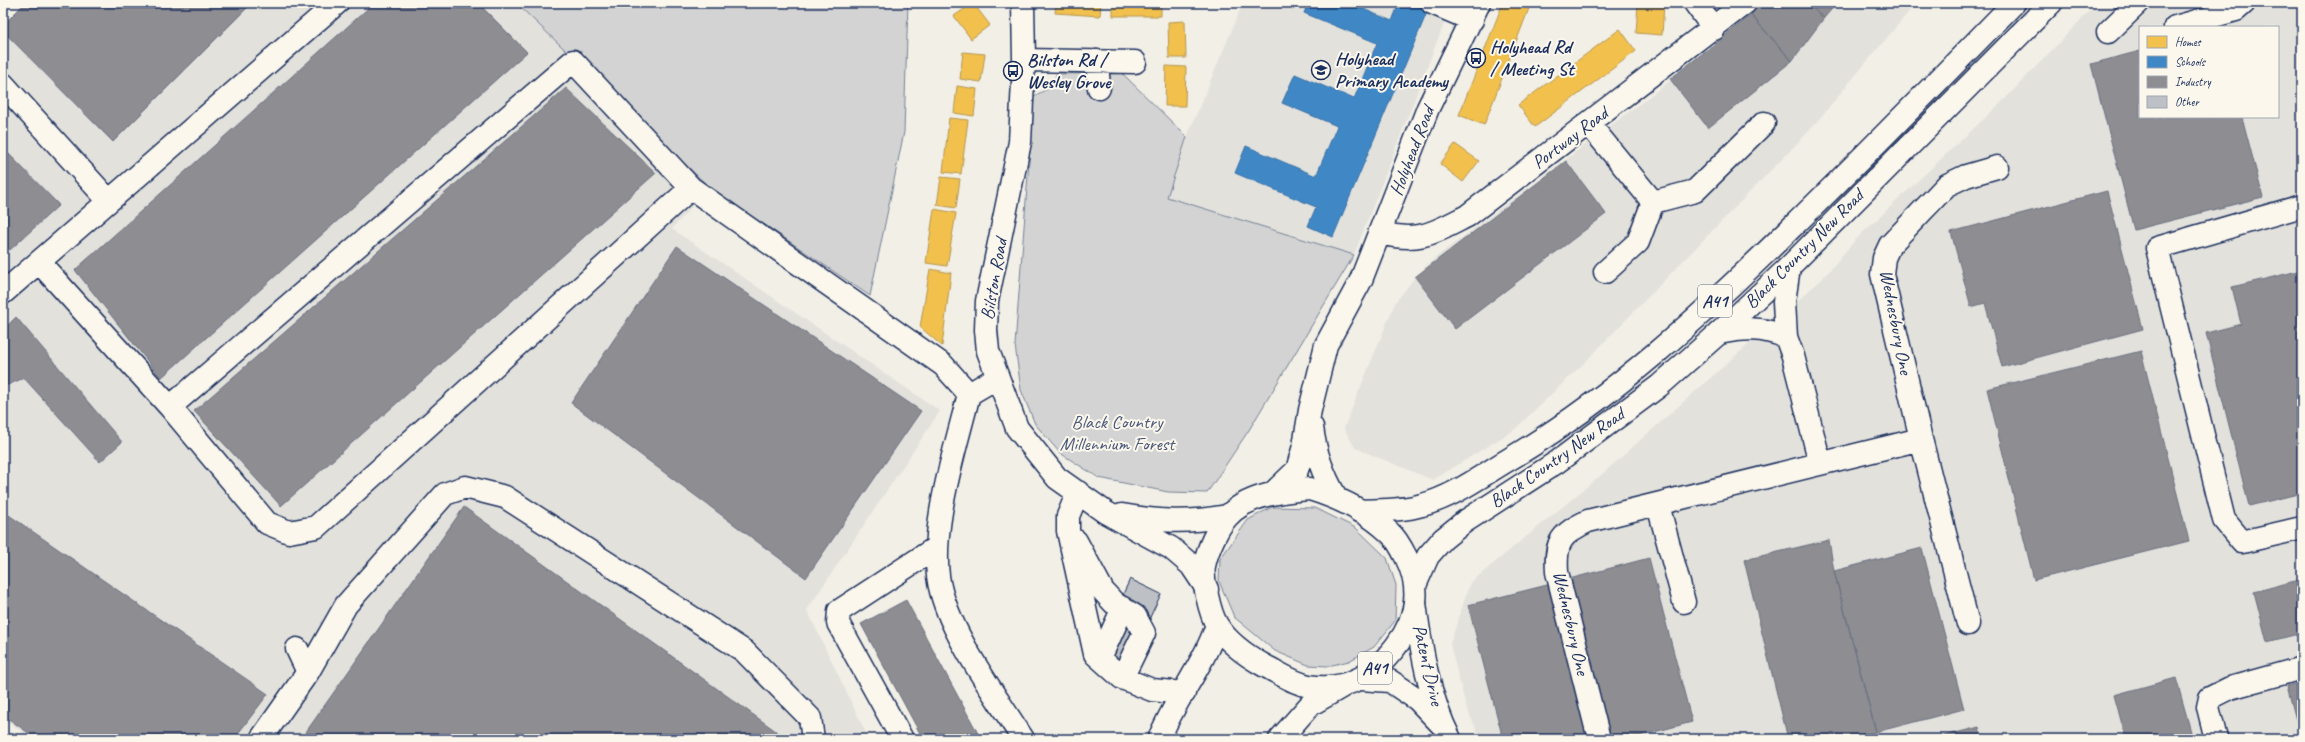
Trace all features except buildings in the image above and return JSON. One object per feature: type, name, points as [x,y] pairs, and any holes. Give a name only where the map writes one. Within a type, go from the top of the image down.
[{"type":"main road","points":[[3,293],[337,3]]},
{"type":"main road","name":"Bilston Road","points":[[1023,3],[1024,60],[1020,142],[987,301],[986,330],[988,351],[1017,428],[1057,478],[1105,512],[1183,558],[1191,565],[1207,589]]},
{"type":"main road","points":[[1432,3],[1476,12]]},
{"type":"main road","points":[[1695,3],[1714,29]]},
{"type":"main road","name":"Portway Road","points":[[1380,233],[1401,238],[1417,237],[1435,232],[1467,216],[1714,29],[1745,3]]},
{"type":"main road","name":"Black Country New Road","points":[[1359,511],[1396,509],[1423,505],[1459,489],[1542,440],[1630,374],[1732,285],[1925,95],[2014,3]]},
{"type":"main road","name":"Black Country New Road","points":[[1416,593],[1428,556],[1443,539],[1464,522],[1557,462],[1659,386],[1720,333],[1789,267],[2051,3]]},
{"type":"main road","points":[[2108,32],[2138,3]]},
{"type":"main road","points":[[2179,26],[2236,10],[2244,3]]},
{"type":"main road","name":"Holyhead Road","points":[[1274,492],[1297,470],[1304,446],[1315,389],[1340,349],[1360,280],[1380,233],[1428,108],[1476,12]]},
{"type":"main road","points":[[1024,60],[1135,62]]},
{"type":"main road","points":[[170,407],[573,61],[691,188],[943,365],[969,394]]},
{"type":"main road","points":[[1097,61],[1099,88]]},
{"type":"main road","points":[[3,84],[109,201]]},
{"type":"main road","points":[[1652,202],[1695,191],[1764,123]]},
{"type":"main road","points":[[1589,124],[1652,202]]},
{"type":"main road","name":"Wednesbury One","points":[[1968,624],[1921,439],[1882,274],[1884,258],[1890,246],[1947,185],[1966,176],[1997,167]]},
{"type":"main road","points":[[39,262],[170,407],[267,523],[289,532],[316,527],[691,188]]},
{"type":"main road","points":[[1605,272],[1638,242],[1652,202]]},
{"type":"main road","points":[[2302,206],[2157,248],[2224,520],[2242,542],[2302,528]]},
{"type":"main road","points":[[1789,267],[1784,302],[1786,337],[1794,356],[1820,463]]},
{"type":"main road","points":[[1720,333],[1754,328],[1769,330],[1786,337]]},
{"type":"main road","points":[[998,377],[969,394],[946,488],[937,547],[940,590],[947,611],[966,647],[1024,739]]},
{"type":"main road","name":"Holyhead Road","points":[[1310,410],[1314,443],[1322,473],[1336,497]]},
{"type":"main road","name":"Wednesbury One","points":[[1599,739],[1557,572],[1556,555],[1559,541],[1569,530],[1588,521],[1658,505],[1820,463],[1921,439]]},
{"type":"main road","points":[[261,739],[308,672],[346,605],[445,494],[465,487],[505,497],[744,651],[810,718],[813,739]]},
{"type":"main road","name":"A41","points":[[1280,739],[1310,705],[1352,682],[1380,665],[1397,646],[1408,627],[1416,593],[1411,568],[1392,534],[1336,497],[1310,489],[1274,492],[1251,501],[1227,516],[1218,530],[1204,567],[1207,589],[1217,625],[1237,648],[1292,680],[1309,686],[1352,682]]},
{"type":"main road","points":[[1078,492],[1068,516],[1068,531],[1090,637],[1095,654],[1111,668],[1152,690],[1184,693]]},
{"type":"main road","points":[[1658,505],[1684,602]]},
{"type":"main road","name":"Bilston Road","points":[[1105,512],[1160,522],[1199,521],[1227,516]]},
{"type":"main road","points":[[1068,531],[1081,546],[1103,591],[1114,603],[1129,612],[1144,633],[1111,668]]},
{"type":"main road","points":[[902,739],[838,623],[837,617],[839,611],[937,547]]},
{"type":"main road","name":"Patent Drive","points":[[1416,593],[1421,649],[1446,733]]},
{"type":"main road","points":[[1111,668],[1129,612]]},
{"type":"main road","points":[[1159,739],[1165,723],[1210,647],[1217,625]]},
{"type":"main road","points":[[297,649],[308,672]]},
{"type":"main road","points":[[2216,739],[2208,707],[2210,698],[2230,688],[2302,668]]},
{"type":"main road","name":"Patent Drive","points":[[1352,682],[1390,681],[1417,699],[1446,733]]},
{"type":"shaded area","points":[[25,3],[516,3],[709,187],[672,229],[940,411],[807,610],[869,739],[33,739],[3,719],[3,25]]},
{"type":"shaded area","name":"Holyhead Primary Academy","points":[[1243,3],[1452,3],[1354,255],[1167,197],[1187,137]]},
{"type":"shaded area","points":[[1715,3],[1916,3],[1809,131],[1586,361],[1514,430],[1433,480],[1355,448],[1344,428],[1395,303],[1415,277],[1435,258],[1736,31]]},
{"type":"shaded area","points":[[2097,3],[2302,3],[2302,739],[1481,739],[1466,707],[1450,644],[1470,583],[1600,476],[1822,279],[1856,239],[2004,100]]},
{"type":"green space","points":[[516,3],[908,3],[904,132],[870,296],[709,187]]},
{"type":"green space","name":"Black Country Millennium Forest","points":[[1122,73],[1187,137],[1167,197],[1354,255],[1249,430],[1207,493],[1168,492],[1099,478],[1060,453],[1035,424],[1021,390],[1015,345],[1034,96],[1055,85],[1056,74]]},
{"type":"green space","points":[[1272,507],[1315,508],[1356,528],[1387,558],[1396,585],[1395,621],[1374,647],[1349,661],[1328,666],[1308,665],[1275,651],[1234,617],[1219,581],[1220,559],[1248,520]]},
{"type":"place","name":"Holyhead Rd / Meeting St","points":[[1476,58]]},
{"type":"place","name":"Holyhead Primary Academy","points":[[1321,70]]},
{"type":"place","name":"Bilston Rd / Wesley Grove","points":[[1013,71]]}]
